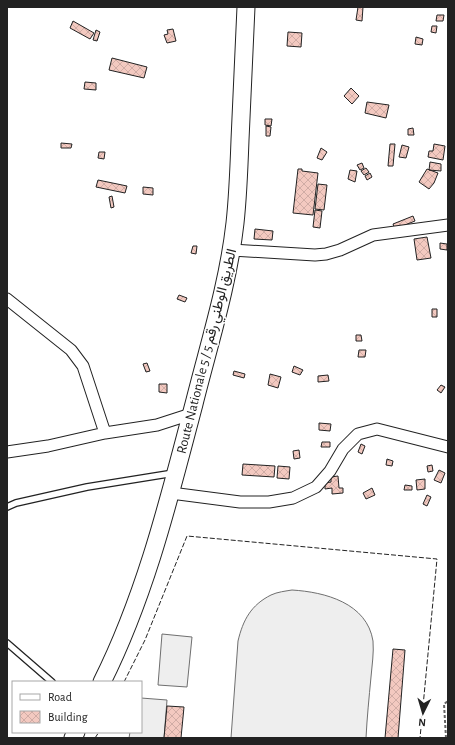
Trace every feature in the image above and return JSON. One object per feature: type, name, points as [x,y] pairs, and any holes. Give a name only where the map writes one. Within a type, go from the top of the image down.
[{"type":"main road","name":"Route Nationale 5 / الطريق الوطني رقم 5","points":[[102,681],[128,627],[141,591],[171,492],[232,250],[237,197],[246,7]]},
{"type":"street","points":[[232,250],[315,255],[326,254],[340,250],[373,235],[448,225]]},
{"type":"street","points":[[7,299],[71,350],[83,366],[105,433]]},
{"type":"street","points":[[7,452],[48,446],[105,433],[157,425],[191,414]]},
{"type":"street","points":[[171,492],[240,502],[269,502],[293,498],[316,487],[330,471],[343,449],[358,434],[377,429],[448,447]]},
{"type":"lane","points":[[7,507],[16,503],[87,487],[176,472]]},
{"type":"lane","points":[[7,643],[51,681]]},
{"type":"path","points":[[446,738],[444,704],[448,701]]},
{"type":"shaded area","points":[[292,590],[318,593],[343,602],[362,617],[369,628],[373,641],[373,650],[366,738],[231,738],[238,641],[242,626],[253,608],[258,603],[276,593]]},
{"type":"shaded area","points":[[162,634],[192,637],[187,687],[158,685]]},
{"type":"shaded area","points":[[142,698],[167,700],[164,738],[129,738],[130,733],[142,733]]},
{"type":"building","points":[[358,7],[363,7],[362,21],[356,20]]},
{"type":"building","points":[[437,15],[444,15],[443,21],[436,21]]},
{"type":"building","points":[[73,21],[94,33],[90,39],[70,28]]},
{"type":"building","points":[[432,26],[437,26],[436,33],[431,32]]},
{"type":"building","points":[[173,29],[176,41],[167,43],[164,35],[168,34],[167,30]]},
{"type":"building","points":[[96,30],[100,32],[97,41],[93,40]]},
{"type":"building","points":[[288,32],[302,33],[301,47],[287,46]]},
{"type":"building","points":[[416,37],[423,39],[422,45],[415,44]]},
{"type":"building","points":[[112,58],[147,67],[144,78],[109,70]]},
{"type":"building","points":[[85,82],[96,83],[96,90],[84,89]]},
{"type":"building","points":[[351,88],[359,96],[352,104],[344,96]]},
{"type":"building","points":[[367,102],[389,105],[386,118],[365,113]]},
{"type":"building","points":[[265,119],[272,119],[271,126],[265,125]]},
{"type":"building","points":[[266,126],[271,127],[270,136],[266,136]]},
{"type":"building","points":[[413,128],[414,135],[408,135],[408,129]]},
{"type":"building","points":[[61,143],[72,144],[71,148],[61,148]]},
{"type":"building","points":[[390,144],[395,144],[393,166],[388,166]]},
{"type":"building","points":[[434,144],[445,146],[443,160],[428,157],[429,151],[433,151]]},
{"type":"building","points":[[402,145],[409,147],[406,158],[399,157]]},
{"type":"building","points":[[321,148],[327,152],[322,160],[317,158]]},
{"type":"building","points":[[99,152],[105,152],[104,159],[98,158]]},
{"type":"building","points":[[430,162],[441,164],[441,171],[429,170]]},
{"type":"building","points":[[362,163],[364,168],[360,170],[357,165]]},
{"type":"building","points":[[366,168],[369,172],[364,175],[361,171]]},
{"type":"building","points":[[298,169],[318,173],[313,215],[293,213]]},
{"type":"building","points":[[427,169],[438,173],[434,183],[429,189],[419,182]]},
{"type":"building","points":[[350,170],[357,171],[355,182],[348,179]]},
{"type":"building","points":[[370,173],[372,177],[367,180],[365,176]]},
{"type":"building","points":[[98,180],[127,186],[125,193],[96,187]]},
{"type":"building","points":[[318,184],[327,185],[324,210],[315,209]]},
{"type":"building","points":[[143,187],[153,188],[153,195],[143,194]]},
{"type":"building","points":[[112,196],[114,207],[111,208],[109,197]]},
{"type":"building","points":[[315,210],[322,211],[320,228],[313,227]]},
{"type":"building","points":[[413,216],[415,221],[395,229],[393,224]]},
{"type":"building","points":[[255,229],[273,231],[272,240],[254,239]]},
{"type":"building","points":[[427,237],[431,258],[417,260],[414,239]]},
{"type":"building","points":[[440,243],[447,244],[447,250],[440,249]]},
{"type":"building","points":[[193,246],[197,246],[196,254],[191,253]]},
{"type":"building","points":[[179,295],[187,298],[185,302],[177,299]]},
{"type":"building","points":[[432,309],[437,309],[437,317],[432,317]]},
{"type":"building","points":[[356,335],[361,335],[362,341],[356,341]]},
{"type":"building","points":[[359,350],[366,350],[365,357],[358,357]]},
{"type":"building","points":[[147,363],[150,371],[146,372],[143,364]]},
{"type":"building","points":[[294,366],[303,370],[300,375],[292,372]]},
{"type":"building","points":[[234,371],[245,374],[244,378],[233,375]]},
{"type":"building","points":[[270,374],[281,377],[278,388],[268,385]]},
{"type":"building","points":[[328,375],[329,381],[318,382],[318,376]]},
{"type":"building","points":[[159,384],[167,384],[167,393],[159,392]]},
{"type":"building","points":[[441,385],[445,387],[441,393],[437,390]]},
{"type":"building","points":[[319,423],[331,424],[330,431],[319,430]]},
{"type":"building","points":[[322,442],[330,442],[330,447],[321,447]]},
{"type":"building","points":[[361,444],[365,446],[362,454],[358,452]]},
{"type":"building","points":[[299,450],[300,458],[294,459],[293,451]]},
{"type":"building","points":[[387,459],[393,461],[392,466],[386,465]]},
{"type":"building","points":[[243,464],[275,466],[274,477],[242,475]]},
{"type":"building","points":[[432,465],[433,471],[428,472],[427,466]]},
{"type":"building","points":[[278,466],[290,467],[289,479],[277,478]]},
{"type":"building","points":[[439,470],[445,473],[441,483],[434,480]]},
{"type":"building","points":[[338,476],[339,488],[343,488],[343,493],[332,494],[332,488],[325,489],[325,483],[331,482],[331,477]]},
{"type":"building","points":[[425,479],[425,489],[417,490],[416,480]]},
{"type":"building","points":[[405,485],[412,486],[412,490],[404,490]]},
{"type":"building","points":[[372,488],[375,495],[366,499],[363,493]]},
{"type":"building","points":[[427,495],[431,497],[427,506],[423,504]]},
{"type":"building","points":[[393,649],[405,650],[398,738],[385,738]]},
{"type":"building","points":[[167,706],[184,707],[181,738],[164,738]]},
{"type":"fence","points":[[124,681],[145,640],[187,536],[437,559],[420,738]]},
{"type":"fence","points":[[95,738],[98,733]]}]
